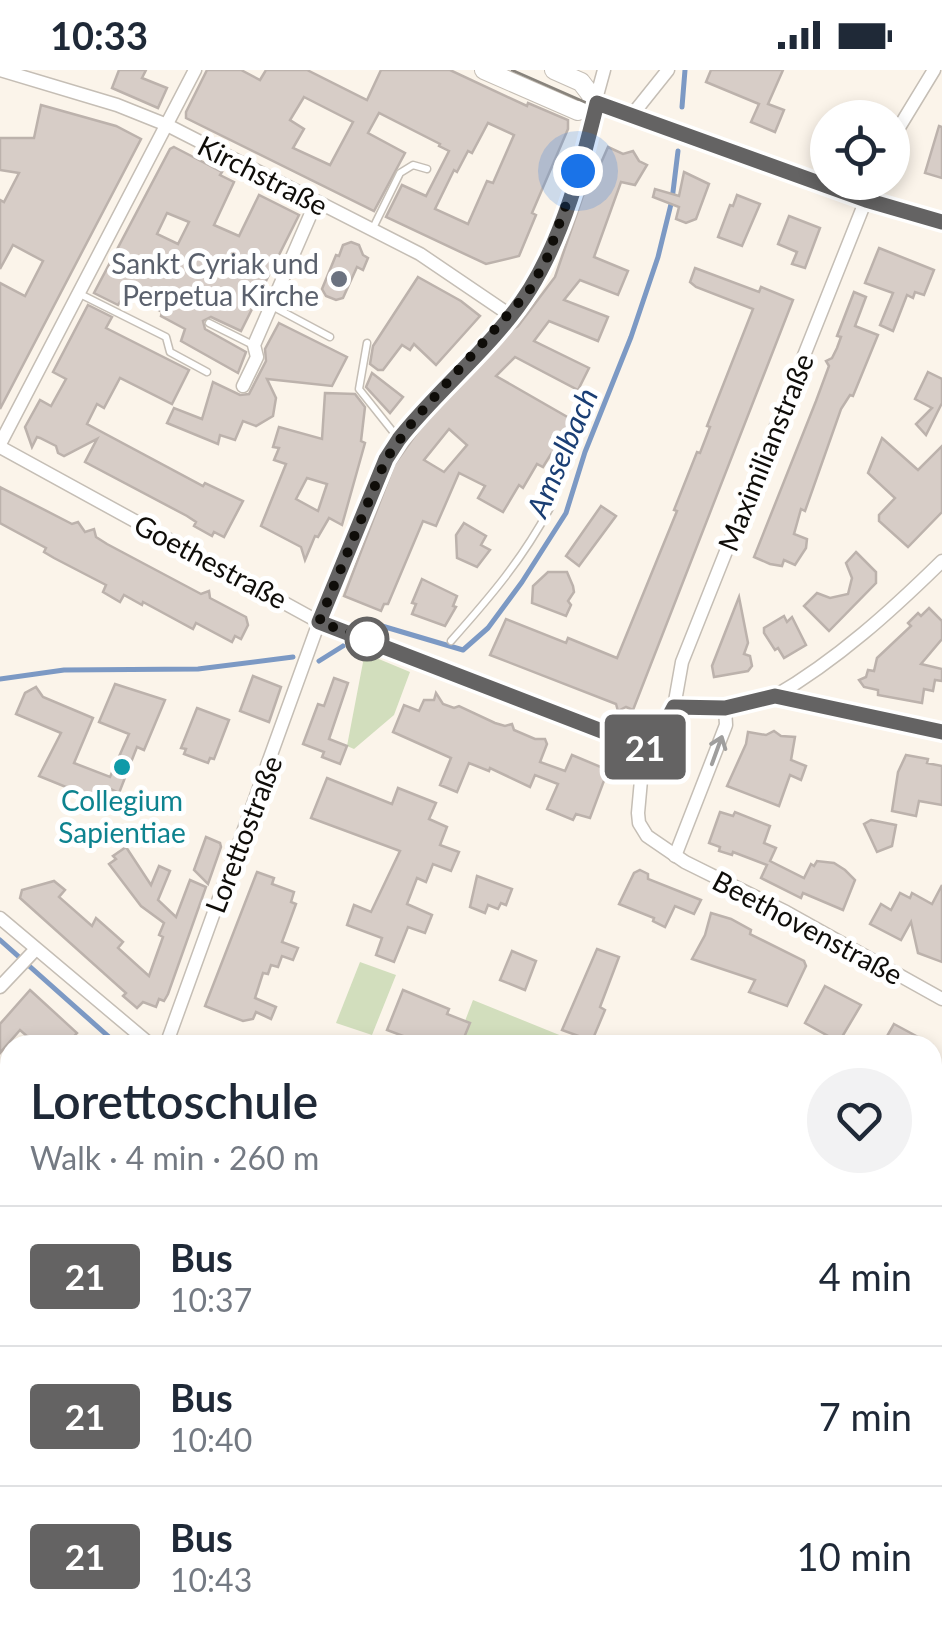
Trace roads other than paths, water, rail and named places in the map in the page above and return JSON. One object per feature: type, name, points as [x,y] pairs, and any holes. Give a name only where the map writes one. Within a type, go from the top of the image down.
[{"type":"main road","points":[[484,70],[578,111],[597,103]]},
{"type":"main road","points":[[554,70],[581,82],[597,103],[810,172]]},
{"type":"main road","points":[[891,200],[942,222]]},
{"type":"street","name":"Kirchstraße","points":[[0,70],[117,105],[167,126],[420,254],[510,316]]},
{"type":"street","points":[[0,445],[195,70]]},
{"type":"street","name":"Lorettostraße","points":[[170,1035],[319,622],[386,459],[399,439],[510,316],[547,258],[570,194],[604,70]]},
{"type":"street","points":[[632,115],[668,70]]},
{"type":"street","points":[[910,109],[934,70]]},
{"type":"street","name":"Maximilianstraße","points":[[651,750],[674,707],[682,662],[866,200]]},
{"type":"street","points":[[242,386],[257,357],[254,346],[316,202]]},
{"type":"street","name":"Goethestraße","points":[[0,445],[319,622],[651,750]]},
{"type":"street","points":[[674,707],[725,708],[775,696],[816,672],[942,561]]},
{"type":"street","points":[[775,696],[942,732]]},
{"type":"street","points":[[675,856],[726,725],[725,708]]},
{"type":"street","name":"Beethovenstraße","points":[[651,750],[639,792],[639,823],[647,836],[675,856],[942,998]]},
{"type":"street","points":[[0,918],[32,953],[138,1035]]},
{"type":"street","points":[[0,986],[32,953]]},
{"type":"lane","points":[[372,230],[400,173],[413,165],[427,169]]},
{"type":"lane","points":[[79,293],[166,337],[170,352],[207,372]]},
{"type":"lane","points":[[272,306],[330,337]]},
{"type":"lane","points":[[209,323],[254,346]]},
{"type":"lane","points":[[367,342],[359,389],[399,439]]},
{"type":"lane","points":[[451,641],[507,578],[551,506]]},
{"type":"waterway","name":"Amselbach","points":[[682,107],[685,70]]},
{"type":"waterway","name":"Amselbach","points":[[367,627],[382,626],[463,650],[488,628],[522,582],[566,513],[585,452],[631,337],[658,257],[672,200],[678,151]]},
{"type":"waterway","name":"Amselbach","points":[[319,661],[343,646]]},
{"type":"waterway","name":"Amselbach","points":[[0,679],[64,670],[198,669],[293,657]]},
{"type":"waterway","points":[[0,940],[107,1035]]},
{"type":"tram line","points":[[512,70],[596,107],[865,203],[942,226]]},
{"type":"place","name":"Sankt Cyriak und Perpetua Kirche","points":[[339,279]]},
{"type":"place","name":"Collegium Sapientiae","points":[[122,767]]}]
